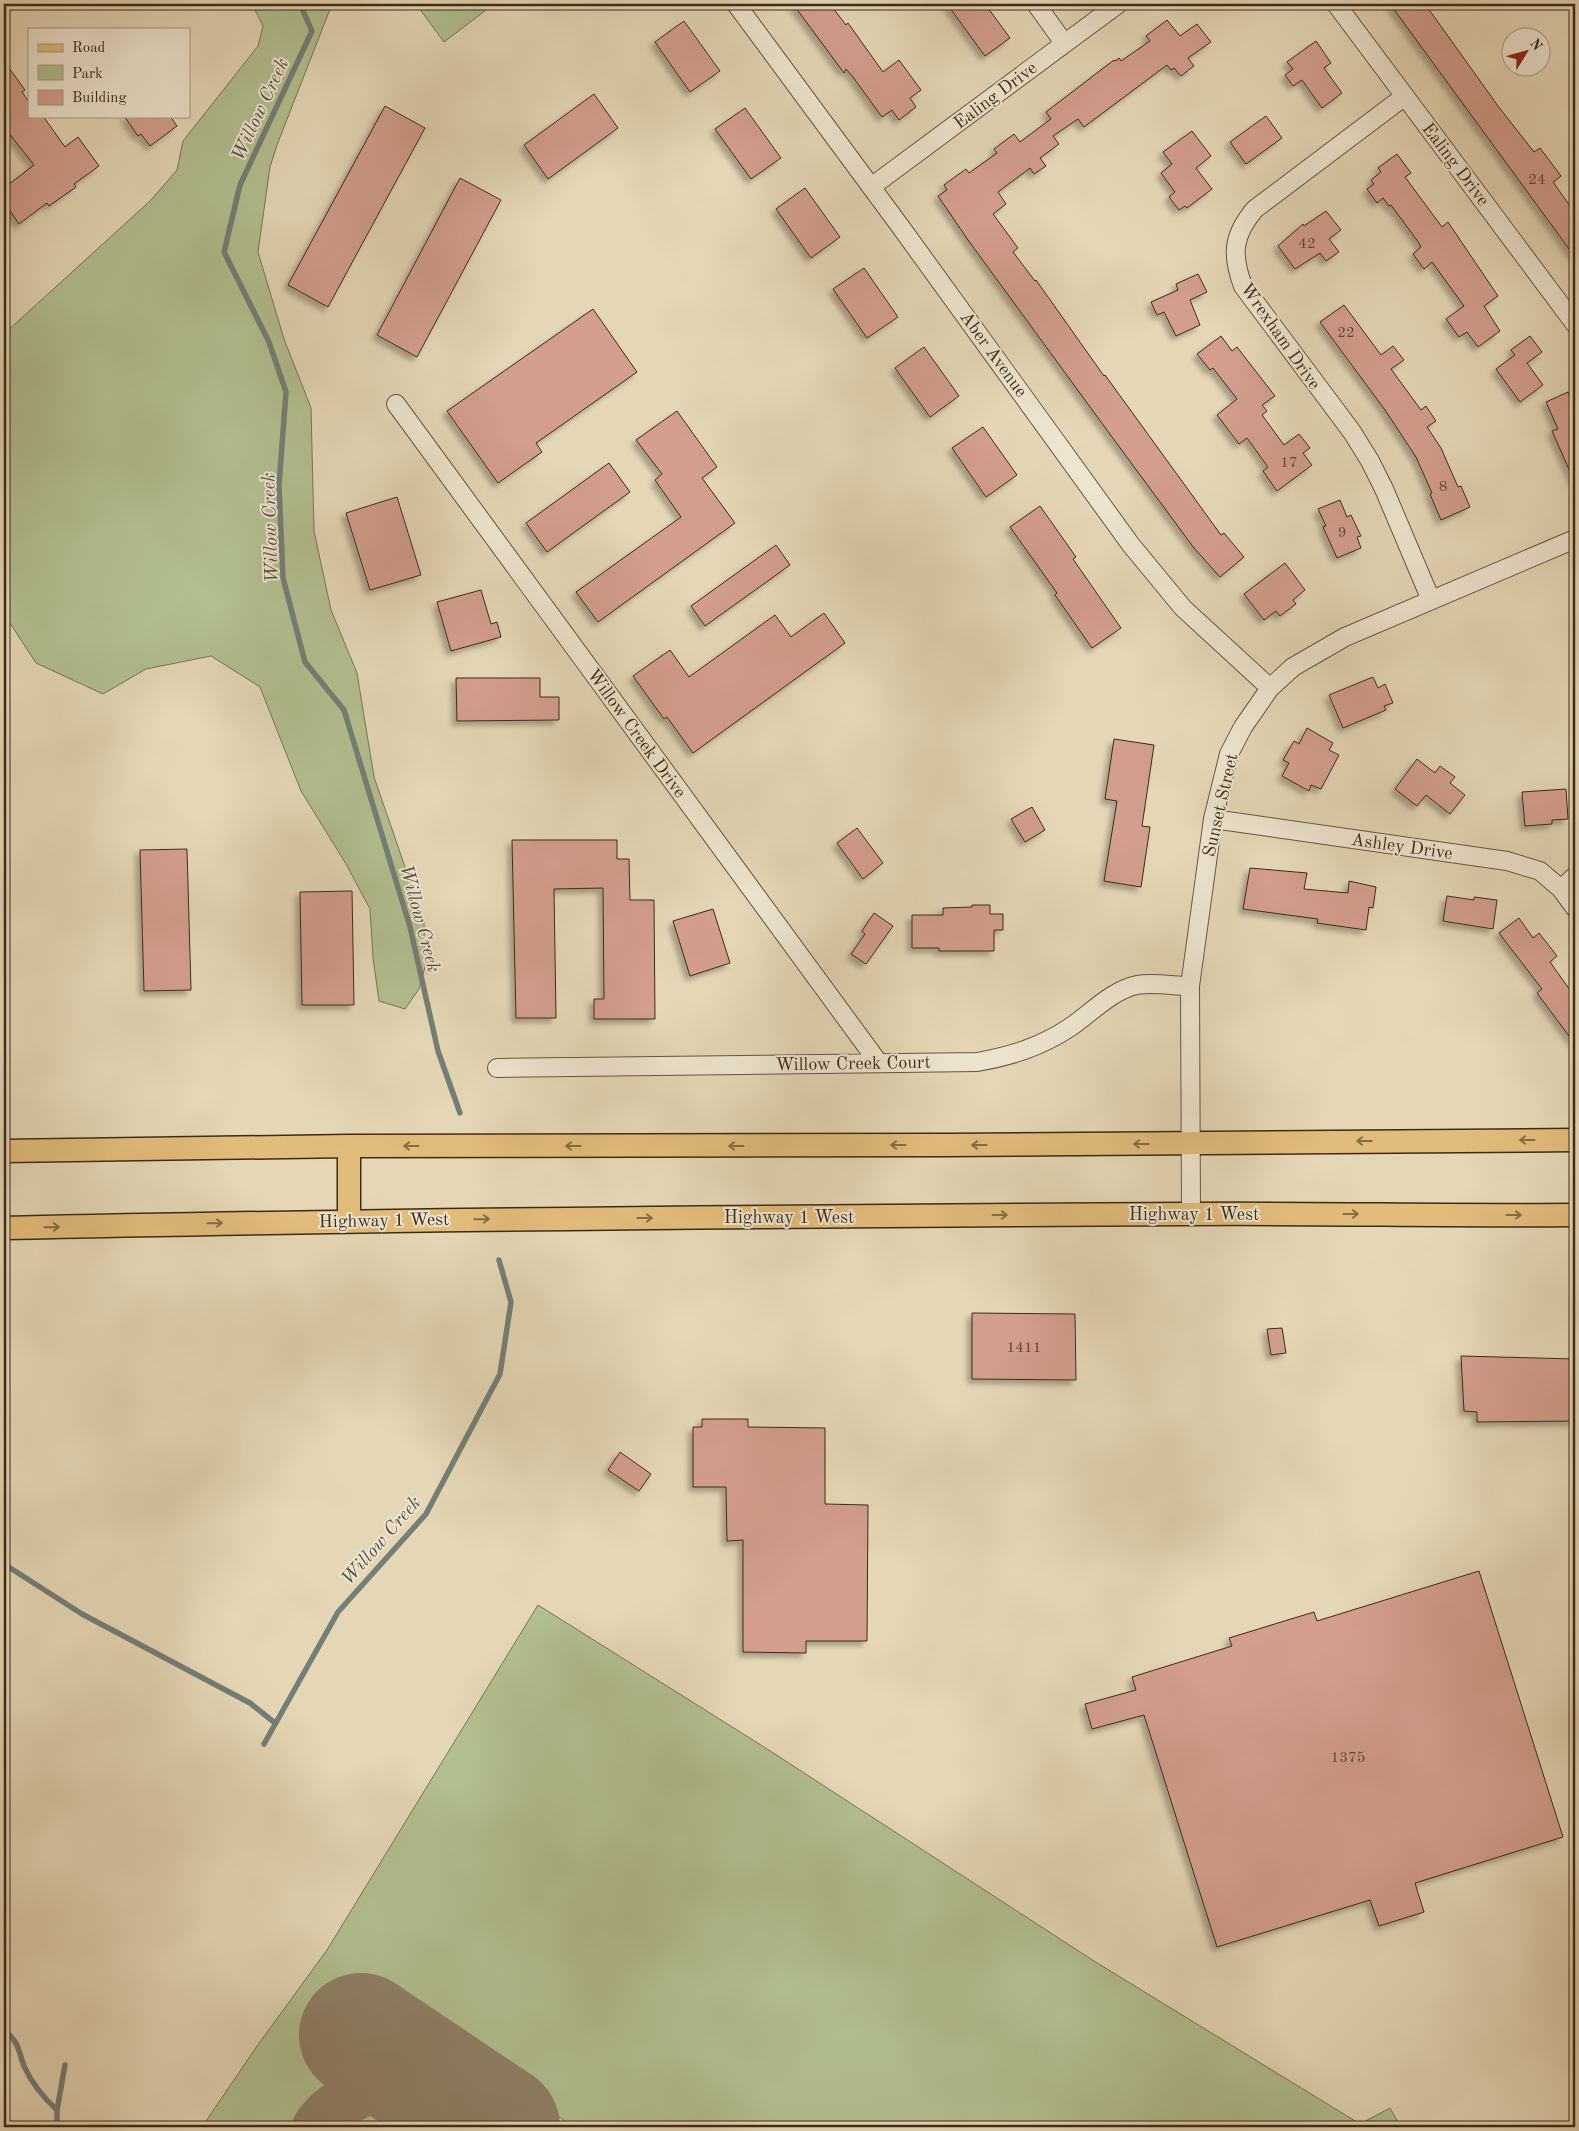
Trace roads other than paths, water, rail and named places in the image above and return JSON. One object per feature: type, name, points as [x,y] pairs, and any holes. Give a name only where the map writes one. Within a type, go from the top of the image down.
[{"type":"main road","points":[[4,1151],[349,1146],[1190,1144],[1295,1141],[1575,1140]]},
{"type":"main road","points":[[349,1146],[349,1220]]},
{"type":"main road","name":"Highway 1 West","points":[[4,1228],[349,1220],[1191,1214],[1575,1215]]},
{"type":"street","name":"Aber Avenue","points":[[736,4],[871,186],[1131,545],[1183,608],[1270,688]]},
{"type":"street","points":[[1036,4],[1064,43]]},
{"type":"street","name":"Ealing Drive","points":[[871,186],[1118,4]]},
{"type":"street","name":"Ealing Drive","points":[[1336,4],[1575,324]]},
{"type":"street","name":"Wrexham Drive","points":[[1405,96],[1255,209],[1238,232],[1234,257],[1242,286],[1352,432],[1370,461],[1384,488],[1431,600]]},
{"type":"street","name":"Willow Creek Drive","points":[[396,404],[878,1062]]},
{"type":"street","name":"Sunset Street","points":[[1191,1214],[1190,986],[1213,819],[1229,754],[1243,727],[1270,688],[1294,667],[1318,651],[1345,637],[1575,538]]},
{"type":"street","name":"Ashley Drive","points":[[1213,819],[1507,862],[1540,871],[1561,889],[1575,908]]},
{"type":"street","points":[[1561,889],[1575,876]]},
{"type":"street","name":"Willow Creek Court","points":[[497,1068],[977,1062],[1022,1052],[1045,1042],[1069,1028],[1122,990],[1137,985],[1190,986]]},
{"type":"waterway","name":"Willow Creek","points":[[300,4],[312,31],[240,185],[224,252],[269,342],[286,392],[279,485],[283,578],[305,662],[344,710],[410,927],[438,1051],[460,1113]]},
{"type":"waterway","name":"Willow Creek","points":[[264,1744],[338,1612],[426,1514],[500,1374],[511,1302],[499,1260]]},
{"type":"waterway","points":[[4,1564],[82,1614],[250,1703],[275,1723]]},
{"type":"waterway","points":[[4,2030],[16,2043],[24,2066],[34,2084],[57,2110]]},
{"type":"waterway","name":"Willow Creek","points":[[57,2127],[57,2110],[65,2065]]}]
